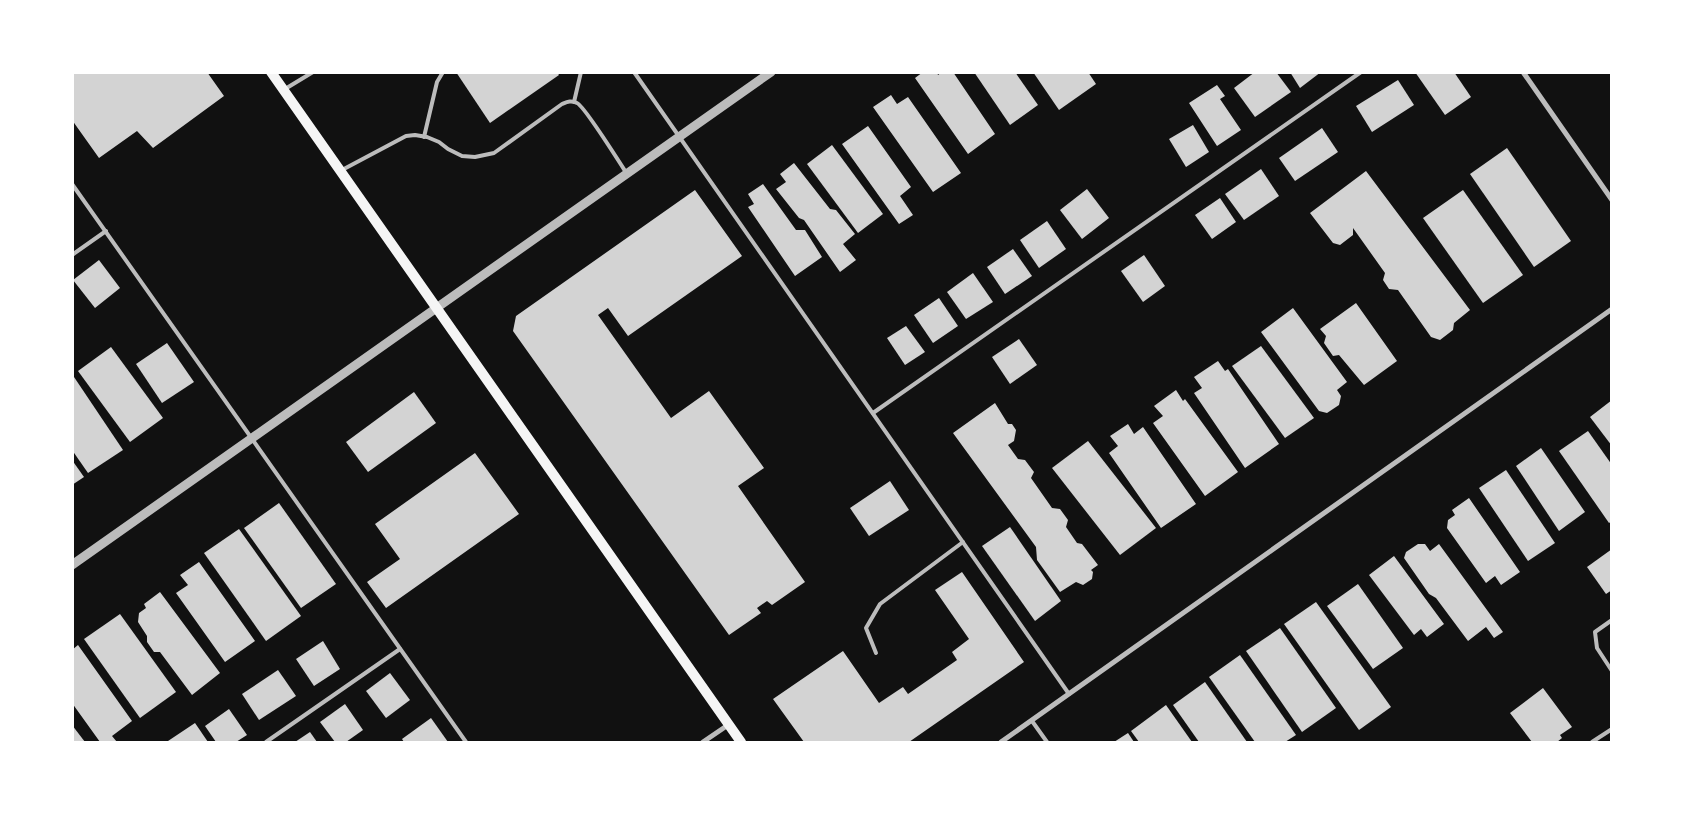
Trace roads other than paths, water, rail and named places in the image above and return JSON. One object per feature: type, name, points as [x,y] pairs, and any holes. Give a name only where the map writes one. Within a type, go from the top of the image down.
[{"type":"main road","points":[[271,72],[741,742]]},
{"type":"street","points":[[72,565],[771,72]]},
{"type":"street","points":[[1523,72],[1612,200]]},
{"type":"street","points":[[1001,742],[1612,309]]},
{"type":"street","points":[[703,742],[728,725]]},
{"type":"lane","points":[[283,90],[312,72]]},
{"type":"lane","points":[[424,136],[437,82],[443,72]]},
{"type":"lane","points":[[574,102],[581,72]]},
{"type":"lane","points":[[634,72],[1070,694]]},
{"type":"lane","points":[[873,413],[1361,72]]},
{"type":"lane","points":[[340,171],[406,136],[424,136],[462,156],[475,157],[494,153],[562,104],[570,101],[578,103],[584,108],[627,174]]},
{"type":"lane","points":[[72,184],[466,742]]},
{"type":"lane","points":[[72,255],[106,231]]},
{"type":"lane","points":[[876,653],[866,628],[880,604],[963,542]]},
{"type":"lane","points":[[1612,620],[1595,632],[1597,648],[1612,670]]},
{"type":"lane","points":[[266,742],[400,649]]},
{"type":"lane","points":[[1032,721],[1047,742]]},
{"type":"lane","points":[[1592,742],[1612,729]]}]
